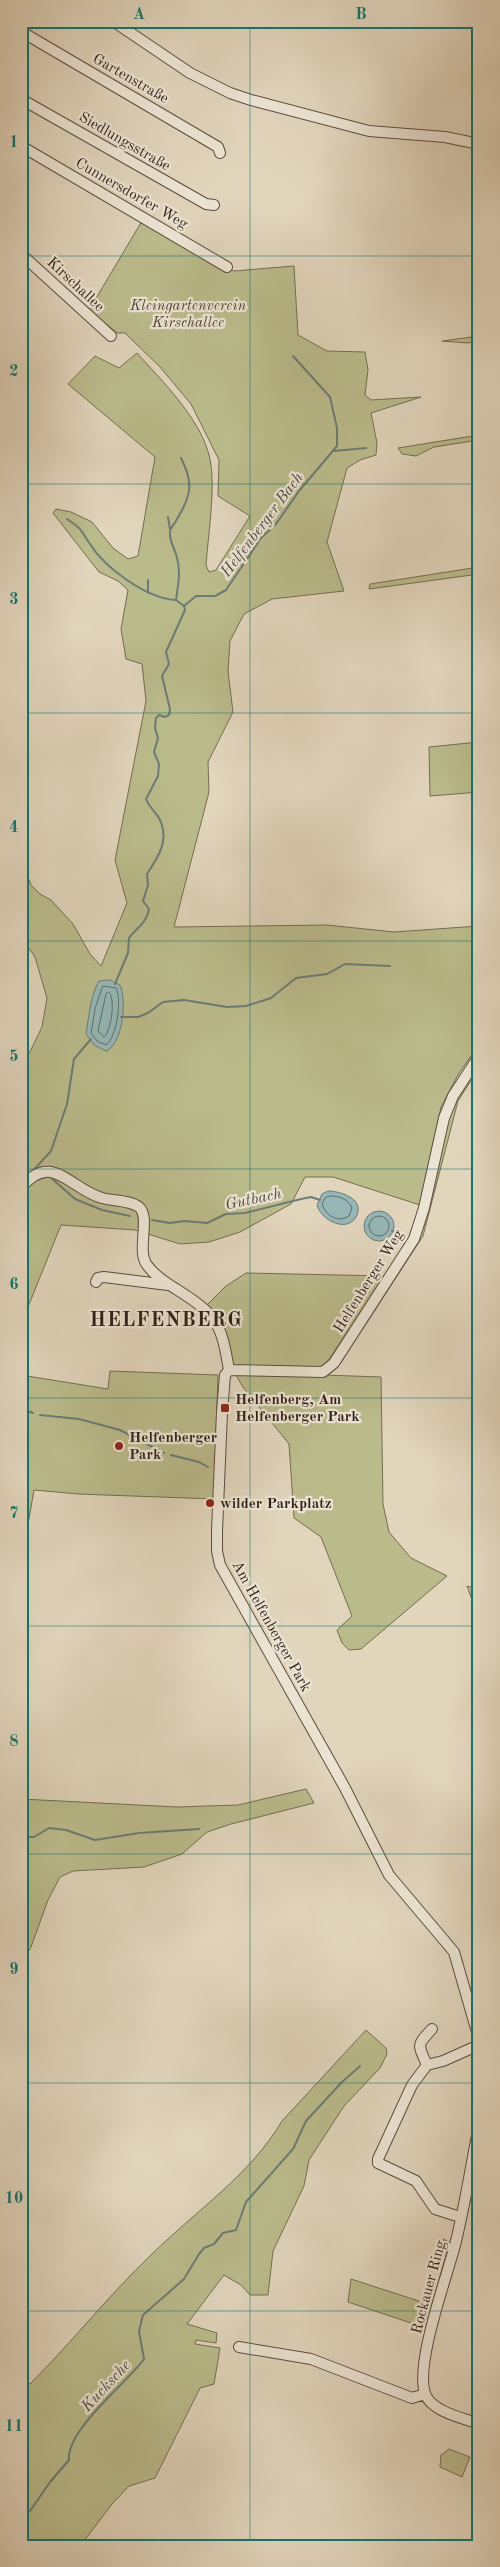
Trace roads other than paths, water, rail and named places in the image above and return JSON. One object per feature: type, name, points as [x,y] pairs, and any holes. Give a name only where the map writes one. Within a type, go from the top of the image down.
[{"type":"street","points":[[22,33],[29,21]]},
{"type":"street","points":[[113,21],[210,84],[251,100],[369,131],[445,137],[479,144]]},
{"type":"street","name":"Gartenstraße","points":[[22,33],[158,110],[218,147],[220,153]]},
{"type":"street","name":"Siedlungsstraße","points":[[21,99],[206,204],[214,205]]},
{"type":"street","name":"Cunnersdorfer Weg","points":[[21,146],[227,266]]},
{"type":"street","name":"Kirschallee","points":[[21,254],[111,336]]},
{"type":"street","name":"Helfenberger Weg","points":[[229,1370],[323,1372],[334,1363],[414,1239],[424,1208],[444,1118],[453,1096],[479,1056]]},
{"type":"street","points":[[21,1188],[34,1175],[48,1171],[57,1172],[89,1193],[102,1198],[135,1205],[141,1209],[143,1216],[143,1257],[146,1264],[134,1279]]},
{"type":"street","name":"Am Helfenberger Park","points":[[146,1264],[169,1285],[204,1307],[218,1324],[223,1335],[229,1370],[225,1375],[222,1412],[216,1551],[220,1565],[242,1608],[294,1695],[389,1875],[454,1952],[479,2039]]},
{"type":"street","name":"Am Helfenberger Park","points":[[96,1282],[98,1278],[104,1277],[134,1279],[169,1285]]},
{"type":"street","points":[[427,2064],[419,2050],[420,2041],[432,2029]]},
{"type":"street","points":[[460,2218],[436,2209],[416,2181],[378,2163],[378,2159],[412,2085],[427,2064],[443,2061],[479,2044]]},
{"type":"street","name":"Rockauer Ring","points":[[425,2394],[423,2378],[425,2357],[460,2218],[479,2126]]},
{"type":"street","points":[[239,2347],[311,2359],[412,2398],[425,2394],[434,2406],[479,2424]]},
{"type":"water","points":[[110,980],[120,985],[123,1011],[120,1031],[112,1047],[106,1051],[94,1045],[86,1034],[90,1007],[96,987],[99,981]]},
{"type":"water","points":[[328,1191],[344,1194],[354,1200],[358,1209],[353,1221],[348,1224],[336,1223],[324,1216],[317,1205],[322,1194]]},
{"type":"water","points":[[379,1211],[390,1215],[394,1226],[390,1237],[379,1241],[368,1237],[364,1226],[368,1215]]},
{"type":"waterway","name":"Helfenberger Bach","points":[[115,984],[128,953],[129,938],[148,914],[149,909],[143,901],[148,885],[147,874],[162,847],[162,826],[146,799],[158,776],[159,764],[154,752],[158,738],[155,728],[156,718],[159,715],[165,717],[169,715],[170,709],[162,676],[169,664],[166,652],[185,610],[184,606],[196,596],[215,596],[226,590],[261,538],[276,524],[299,491],[337,446],[337,428],[330,397],[293,356]]},
{"type":"waterway","points":[[334,451],[366,448]]},
{"type":"waterway","points":[[181,458],[188,475],[189,489],[185,503],[170,530],[170,535],[179,569],[176,600],[184,606]]},
{"type":"waterway","points":[[168,517],[170,529]]},
{"type":"waterway","points":[[67,519],[76,525],[97,553],[116,572],[139,588],[152,594],[175,600]]},
{"type":"waterway","points":[[148,580],[148,593]]},
{"type":"waterway","points":[[121,1017],[138,1017],[148,1013],[163,1002],[184,1000],[227,1007],[246,1006],[271,998],[296,978],[327,974],[345,964],[390,966]]},
{"type":"waterway","name":"Helfenberger Bach","points":[[30,1174],[51,1151],[67,1104],[74,1059],[91,1039]]},
{"type":"waterway","name":"Gutbach","points":[[37,1180],[49,1176],[75,1199],[102,1210],[130,1216]]},
{"type":"waterway","name":"Helfenberger Bach","points":[[21,1197],[27,1189]]},
{"type":"waterway","name":"Gutbach","points":[[152,1220],[170,1223],[184,1221],[207,1223],[226,1214],[245,1213],[311,1197],[320,1200]]},
{"type":"waterway","points":[[392,1231],[399,1233]]},
{"type":"waterway","points":[[21,1409],[33,1413]]},
{"type":"waterway","points":[[40,1415],[79,1419],[120,1430],[164,1453]]},
{"type":"waterway","points":[[171,1455],[199,1462],[208,1467]]},
{"type":"waterway","points":[[21,1837],[34,1837],[49,1828],[66,1830],[95,1840],[139,1833],[199,1829]]},
{"type":"waterway","name":"Kucksche","points":[[21,2516],[30,2511],[50,2482],[69,2460],[71,2448],[87,2421],[144,2359],[139,2331],[143,2315],[184,2279],[204,2248],[214,2244],[223,2233],[236,2230],[246,2202],[293,2149],[306,2121],[341,2083],[360,2066]]},
{"type":"place","name":"Helfenberg, Am Helfenberger Park","points":[[225,1408]]},
{"type":"place","name":"Helfenberger Park","points":[[119,1446]]},
{"type":"place","name":"wilder Parkplatz","points":[[210,1503]]},
{"type":"district","name":"HELFENBERG","points":[[166,1319]]},
{"type":"park label","name":"Kleingartenverein Kirschallee","points":[[188,314]]}]
